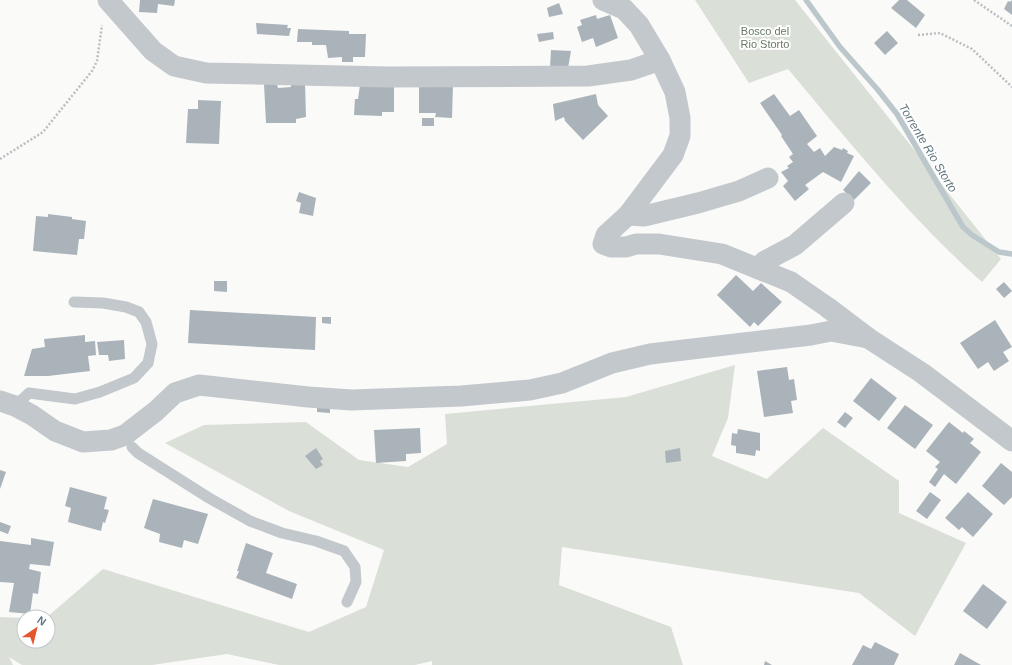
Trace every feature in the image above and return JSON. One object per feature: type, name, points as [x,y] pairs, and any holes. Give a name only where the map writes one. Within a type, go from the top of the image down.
[{"type":"street","points":[[603,0],[624,9],[639,25],[660,60],[675,92],[680,118],[680,136],[673,155],[628,215],[606,235],[603,244],[611,247],[626,247],[636,244],[659,244],[722,254],[791,282],[868,338],[922,373],[1012,441]]},
{"type":"street","points":[[112,4],[153,51],[174,66],[206,73],[396,77],[588,76],[631,70],[660,60]]},
{"type":"street","points":[[628,215],[644,216],[698,203],[739,192],[768,178]]},
{"type":"street","points":[[757,268],[765,260],[795,245],[844,202]]},
{"type":"street","points":[[7,403],[32,415],[55,432],[83,442],[128,440],[175,394],[199,385],[308,398],[352,400],[461,396],[530,390],[562,383],[612,363],[650,354],[811,335],[832,331],[868,338]]},
{"type":"lane","points":[[7,403],[29,393],[75,399],[100,392],[134,378],[148,363],[152,344],[146,322],[139,312],[126,307],[103,303],[74,302]]},
{"type":"lane","points":[[128,440],[138,453],[209,498],[250,521],[282,533],[316,540],[344,551],[355,567],[356,582],[347,602]]},
{"type":"path","points":[[974,0],[1012,26]]},
{"type":"path","points":[[0,159],[43,132],[92,71],[97,61],[104,16],[112,4]]},
{"type":"path","points":[[918,35],[940,33],[972,49],[1012,87]]},
{"type":"green space","name":"Bosco del Rio Storto","points":[[695,0],[795,0],[1001,259],[982,282],[905,206],[788,69],[749,83]]},
{"type":"green space","points":[[735,365],[728,418],[712,456],[767,479],[823,428],[899,481],[899,513],[966,543],[915,636],[859,593],[562,547],[559,585],[671,627],[683,665],[432,665],[432,661],[415,665],[279,665],[227,654],[152,665],[22,665],[9,657],[13,665],[0,665],[0,617],[16,618],[16,649],[56,649],[56,609],[103,569],[309,632],[366,607],[384,550],[289,511],[165,443],[204,425],[306,422],[359,460],[408,467],[447,444],[445,414],[626,397]]},
{"type":"building","points":[[140,0],[175,0],[174,6],[158,4],[157,13],[139,12]]},
{"type":"building","points":[[899,0],[907,0],[925,15],[916,28],[891,8]]},
{"type":"building","points":[[1012,0],[1012,15],[1004,9],[1008,1],[1010,2]]},
{"type":"building","points":[[559,3],[563,14],[549,17],[547,8]]},
{"type":"building","points":[[596,15],[597,19],[610,15],[618,38],[596,47],[593,38],[582,42],[577,27],[582,25],[580,20]]},
{"type":"building","points":[[256,23],[288,25],[287,28],[291,28],[289,36],[257,34]]},
{"type":"building","points":[[298,29],[349,31],[349,34],[366,34],[365,57],[353,57],[353,62],[342,62],[342,57],[328,58],[326,45],[312,45],[312,42],[297,42]]},
{"type":"building","points":[[887,31],[898,43],[885,55],[874,43]]},
{"type":"building","points":[[553,32],[554,39],[539,42],[537,34]]},
{"type":"building","points":[[551,50],[571,51],[568,68],[550,68]]},
{"type":"building","points":[[291,83],[305,83],[306,117],[296,119],[296,123],[266,123],[264,84],[277,84],[278,88],[291,87]]},
{"type":"building","points":[[419,84],[453,84],[452,118],[435,117],[436,113],[419,113]]},
{"type":"building","points":[[360,85],[394,87],[394,112],[382,112],[382,116],[354,115],[355,99],[358,99]]},
{"type":"building","points":[[596,94],[598,105],[608,116],[583,140],[565,121],[564,117],[555,121],[553,104]]},
{"type":"building","points":[[774,94],[790,116],[799,110],[817,136],[807,144],[814,152],[820,148],[825,156],[834,147],[842,150],[843,148],[848,151],[847,153],[854,156],[841,182],[823,172],[805,185],[809,189],[795,201],[783,186],[788,181],[781,172],[789,168],[787,166],[793,162],[789,157],[793,154],[760,103]]},
{"type":"building","points":[[198,100],[221,101],[219,144],[186,143],[188,109],[198,109]]},
{"type":"building","points":[[422,118],[434,118],[434,126],[422,126]]},
{"type":"building","points":[[859,171],[871,183],[854,200],[843,190]]},
{"type":"building","points":[[299,192],[316,198],[313,216],[299,213],[301,203],[296,201]]},
{"type":"building","points":[[48,214],[72,217],[72,219],[86,221],[84,239],[79,239],[77,255],[33,251],[36,216],[48,217]]},
{"type":"building","points":[[736,275],[753,291],[761,283],[782,302],[758,326],[754,322],[750,327],[717,295]]},
{"type":"building","points":[[214,281],[227,281],[227,292],[214,291]]},
{"type":"building","points":[[1004,282],[1012,291],[1004,298],[996,289]]},
{"type":"building","points":[[190,310],[316,317],[315,350],[188,343]]},
{"type":"building","points":[[322,317],[331,317],[331,324],[322,323]]},
{"type":"building","points":[[995,320],[1012,347],[1003,352],[1009,361],[994,371],[988,362],[978,369],[960,343]]},
{"type":"building","points":[[85,335],[85,342],[95,341],[96,355],[88,356],[90,371],[48,376],[24,376],[32,349],[45,347],[44,339]]},
{"type":"building","points":[[124,340],[125,359],[109,361],[108,355],[99,355],[97,342]]},
{"type":"building","points":[[787,367],[789,380],[794,379],[797,400],[791,401],[793,413],[764,417],[757,371]]},
{"type":"building","points":[[871,378],[897,398],[879,421],[853,401]]},
{"type":"building","points":[[317,404],[330,405],[330,413],[317,412]]},
{"type":"building","points":[[905,405],[933,425],[915,449],[887,428]]},
{"type":"building","points":[[845,412],[853,418],[845,428],[837,422]]},
{"type":"building","points":[[949,422],[963,433],[964,431],[974,439],[970,443],[981,452],[956,484],[944,474],[935,487],[929,482],[938,469],[935,467],[940,462],[926,451]]},
{"type":"building","points":[[420,428],[421,453],[406,454],[406,461],[376,463],[374,430]]},
{"type":"building","points":[[738,429],[760,433],[760,451],[756,450],[755,456],[736,453],[736,446],[731,445],[732,433],[737,434]]},
{"type":"building","points":[[316,448],[323,459],[320,461],[323,465],[316,469],[305,456]]},
{"type":"building","points":[[680,448],[681,461],[666,463],[665,451]]},
{"type":"building","points":[[1001,463],[1012,472],[1012,497],[1004,505],[982,486]]},
{"type":"building","points":[[0,470],[6,472],[0,489]]},
{"type":"building","points":[[70,487],[107,497],[104,509],[109,510],[105,523],[103,522],[101,531],[68,522],[71,508],[65,506]]},
{"type":"building","points":[[930,492],[941,500],[927,519],[916,511]]},
{"type":"building","points":[[968,492],[993,514],[973,537],[962,527],[959,530],[945,518]]},
{"type":"building","points":[[153,499],[208,514],[198,544],[184,540],[182,548],[159,542],[160,534],[144,528]]},
{"type":"building","points":[[0,522],[11,526],[8,534],[0,531]]},
{"type":"building","points":[[31,538],[54,542],[50,566],[30,564],[29,569],[41,572],[38,594],[33,593],[31,609],[16,609],[16,613],[9,612],[14,583],[0,582],[0,541],[31,545]]},
{"type":"building","points":[[246,543],[273,553],[266,573],[297,584],[292,599],[236,578]]},
{"type":"building","points":[[983,584],[1007,602],[987,629],[963,611]]},
{"type":"building","points":[[875,642],[899,654],[894,665],[852,665],[863,645],[871,649]]},
{"type":"building","points":[[960,653],[981,665],[954,665]]},
{"type":"building","points":[[765,661],[772,665],[764,665]]},
{"type":"waterway","name":"Torrente Rio Storto","points":[[806,0],[840,47],[897,114],[963,227],[972,235],[999,252],[1012,254]]}]
